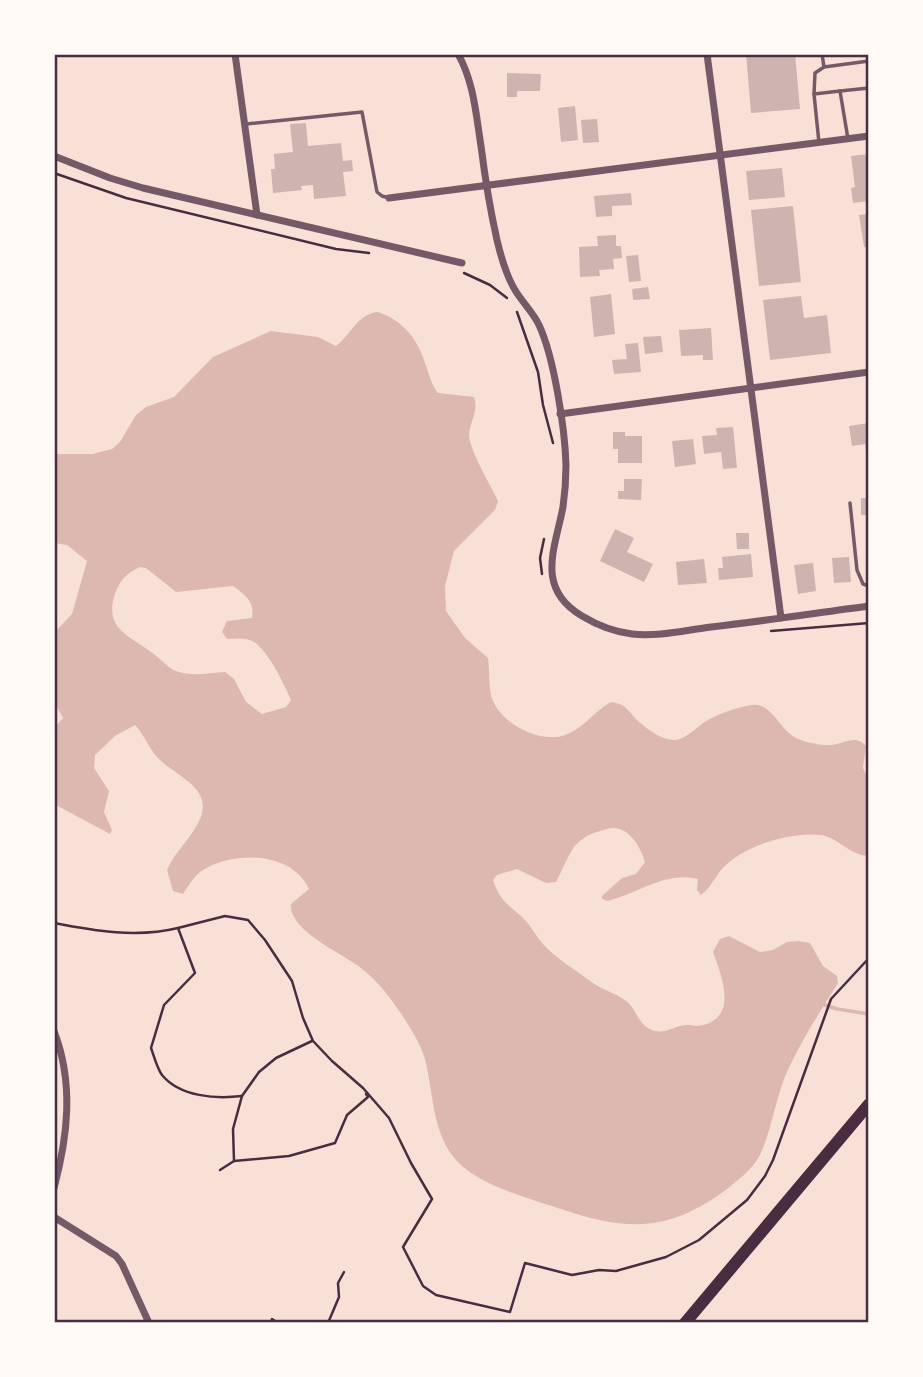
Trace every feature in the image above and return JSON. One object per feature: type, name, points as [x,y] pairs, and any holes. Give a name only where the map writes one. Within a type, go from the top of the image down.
[{"type":"highway","points":[[685,1323],[869,1104]]},
{"type":"street","points":[[236,54],[257,215]]},
{"type":"street","points":[[458,54],[467,74],[475,105],[486,186],[503,263],[511,283],[543,333],[560,414],[566,465],[565,493],[551,563],[559,593],[574,611],[608,628],[635,634],[669,633],[869,606]]},
{"type":"street","points":[[707,54],[781,618]]},
{"type":"street","points":[[389,198],[869,136]]},
{"type":"street","points":[[54,156],[143,188],[462,263]]},
{"type":"street","points":[[560,414],[869,372]]},
{"type":"street","points":[[54,1031],[63,1061],[68,1106],[63,1156],[54,1188]]},
{"type":"street","points":[[54,1217],[110,1251],[122,1264],[149,1323]]},
{"type":"lane","points":[[822,54],[824,67]]},
{"type":"lane","points":[[819,143],[814,94],[816,73],[824,67],[869,61]]},
{"type":"lane","points":[[814,94],[869,88]]},
{"type":"lane","points":[[840,91],[848,139]]},
{"type":"lane","points":[[244,124],[362,112],[377,192],[389,198]]},
{"type":"lane","points":[[850,503],[857,570],[863,584],[869,586]]},
{"type":"path","points":[[54,173],[139,202],[335,249],[373,253]]},
{"type":"path","points":[[462,272],[498,290],[517,313],[538,372],[555,454]]},
{"type":"path","points":[[543,578],[540,558],[544,538]]},
{"type":"path","points":[[768,631],[869,623]]},
{"type":"path","points":[[54,923],[91,931],[155,933],[225,916],[248,920],[292,981],[313,1041],[363,1088],[389,1118],[432,1199],[403,1247],[423,1286],[436,1295],[510,1312],[525,1263],[572,1275],[599,1270],[616,1271],[639,1265],[666,1257],[699,1240],[747,1200],[773,1160],[831,999],[869,958]]},
{"type":"path","points":[[178,928],[195,973],[164,1005],[151,1048],[162,1074],[181,1090],[219,1098],[242,1096]]},
{"type":"path","points":[[234,1161],[233,1129],[242,1096],[260,1072],[276,1058],[313,1041]]},
{"type":"path","points":[[220,1170],[234,1161],[289,1156],[335,1143],[347,1115],[368,1097],[363,1088]]},
{"type":"path","points":[[328,1323],[339,1297],[338,1283],[344,1272]]},
{"type":"path","points":[[271,1323],[272,1319],[278,1323]]},
{"type":"shaded area","points":[[378,312],[387,316],[408,332],[422,354],[438,393],[474,397],[475,412],[470,441],[498,501],[495,510],[454,551],[445,586],[446,611],[465,638],[488,658],[491,696],[498,709],[513,724],[532,734],[562,736],[576,730],[611,702],[624,706],[654,733],[674,740],[687,736],[706,721],[722,713],[759,705],[771,712],[787,731],[801,740],[832,745],[858,740],[866,746],[863,768],[869,781],[868,856],[855,853],[826,836],[808,834],[781,838],[741,854],[721,870],[701,895],[697,890],[698,879],[686,877],[652,884],[607,901],[601,898],[603,895],[622,878],[636,874],[645,862],[638,845],[630,835],[613,828],[590,834],[579,842],[571,851],[556,882],[546,883],[517,869],[497,875],[493,880],[503,900],[526,921],[547,949],[593,983],[626,1001],[643,1024],[655,1031],[687,1025],[697,1026],[719,1016],[723,1007],[723,985],[713,952],[720,939],[729,936],[760,952],[773,950],[787,942],[810,943],[823,966],[837,976],[838,983],[802,1042],[784,1079],[757,1160],[723,1192],[683,1215],[646,1224],[608,1222],[503,1189],[474,1175],[461,1165],[440,1133],[425,1059],[405,1019],[372,977],[307,932],[292,914],[291,904],[309,889],[301,876],[275,861],[244,858],[228,860],[200,872],[183,894],[173,891],[167,870],[200,819],[203,808],[201,798],[190,783],[157,757],[135,725],[115,736],[95,755],[94,768],[109,791],[104,812],[112,830],[110,834],[54,804],[54,728],[63,718],[54,702],[54,633],[72,614],[87,561],[67,545],[54,543],[54,454],[92,454],[112,449],[120,442],[136,415],[146,407],[174,397],[213,357],[271,331],[318,337],[336,346],[359,321]],"holes":[[[140,567],[146,568],[176,592],[233,586],[245,596],[252,607],[252,618],[227,621],[222,632],[227,639],[251,640],[260,647],[276,669],[291,700],[286,707],[262,714],[246,702],[234,679],[225,672],[194,674],[176,671],[122,631],[113,616],[112,606],[117,589],[132,572]]]},
{"type":"building","points":[[746,54],[795,54],[800,109],[751,113]]},
{"type":"building","points":[[507,73],[541,74],[540,91],[517,91],[517,97],[507,97]]},
{"type":"building","points":[[575,106],[578,140],[561,142],[558,108]]},
{"type":"building","points":[[597,119],[599,142],[583,143],[581,120]]},
{"type":"building","points":[[306,123],[308,146],[341,143],[343,161],[352,160],[353,171],[343,172],[346,196],[314,199],[313,185],[301,186],[302,190],[273,193],[271,169],[275,169],[274,154],[293,152],[290,124]]},
{"type":"building","points":[[869,154],[869,201],[853,203],[851,188],[855,187],[851,156]]},
{"type":"building","points":[[782,168],[785,197],[749,200],[746,171]]},
{"type":"building","points":[[631,193],[632,205],[612,206],[612,216],[596,217],[594,196]]},
{"type":"building","points":[[793,206],[801,282],[759,286],[751,210]]},
{"type":"building","points":[[869,214],[869,246],[864,247],[859,215]]},
{"type":"building","points":[[616,235],[616,246],[621,246],[622,258],[613,259],[614,269],[599,270],[600,276],[580,277],[579,247],[598,246],[597,236]]},
{"type":"building","points":[[638,255],[641,281],[629,282],[626,256]]},
{"type":"building","points":[[648,287],[650,299],[633,300],[632,289]]},
{"type":"building","points":[[611,294],[615,334],[594,337],[590,297]]},
{"type":"building","points":[[801,296],[804,318],[827,315],[831,353],[770,360],[763,300]]},
{"type":"building","points":[[711,328],[713,360],[703,360],[703,355],[681,356],[679,330]]},
{"type":"building","points":[[661,336],[663,352],[645,354],[643,337]]},
{"type":"building","points":[[638,343],[641,372],[614,374],[612,360],[627,359],[625,344]]},
{"type":"building","points":[[869,423],[867,458],[865,444],[852,446],[849,426]]},
{"type":"building","points":[[733,427],[737,468],[723,469],[721,452],[704,454],[702,436],[717,435],[716,428]]},
{"type":"building","points":[[613,432],[625,432],[625,436],[642,436],[642,463],[618,463],[618,449],[613,449]]},
{"type":"building","points":[[693,439],[696,464],[675,467],[672,441]]},
{"type":"building","points":[[624,479],[642,479],[641,500],[618,499],[618,491],[624,491]]},
{"type":"building","points":[[861,498],[869,498],[869,515],[861,515]]},
{"type":"building","points":[[615,529],[634,538],[627,552],[653,564],[644,582],[600,561]]},
{"type":"building","points":[[736,533],[749,533],[749,549],[737,549]]},
{"type":"building","points":[[751,554],[753,577],[719,580],[718,568],[723,568],[722,557]]},
{"type":"building","points":[[849,557],[851,582],[834,583],[832,558]]},
{"type":"building","points":[[704,559],[707,583],[678,585],[676,562]]},
{"type":"building","points":[[813,563],[816,591],[798,594],[794,565]]},
{"type":"waterway","points":[[822,1004],[869,1014]]}]
